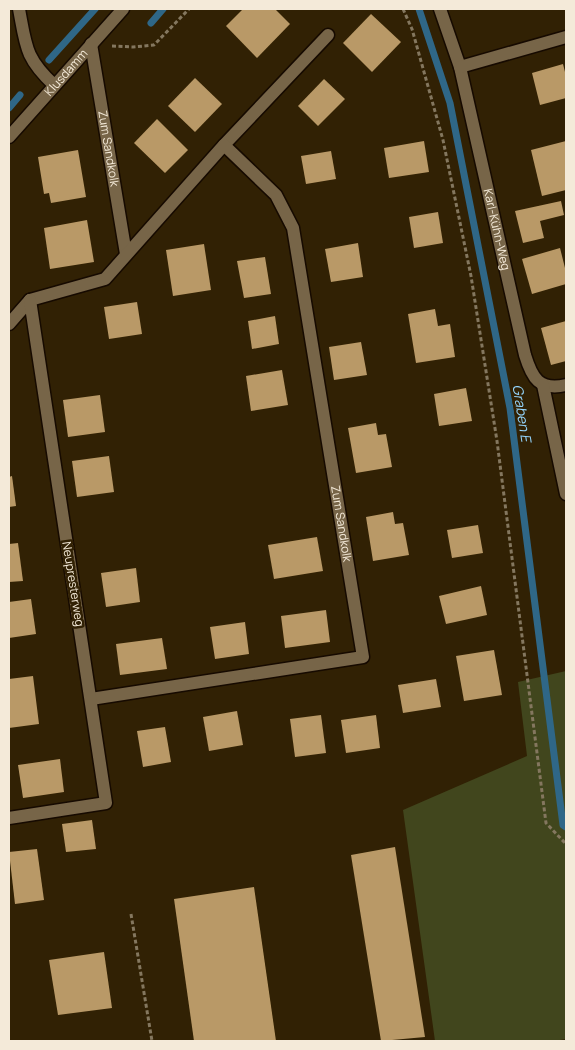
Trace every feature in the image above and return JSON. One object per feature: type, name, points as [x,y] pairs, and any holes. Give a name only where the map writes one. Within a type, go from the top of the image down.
[{"type":"street","points":[[18,9],[32,63],[54,85]]},
{"type":"street","name":"Klusdamm","points":[[9,137],[123,9]]},
{"type":"street","name":"Karl-Kühn-Weg","points":[[440,9],[460,67],[525,355],[532,376],[543,385]]},
{"type":"street","points":[[9,324],[30,300],[105,279],[224,145],[328,35]]},
{"type":"street","points":[[460,67],[566,37]]},
{"type":"street","name":"Zum Sandkolk","points":[[91,44],[126,254]]},
{"type":"street","name":"Zum Sandkolk","points":[[91,699],[363,657],[293,228],[276,195],[224,145]]},
{"type":"street","name":"Neupresterweg","points":[[9,818],[106,803],[30,300]]},
{"type":"street","points":[[566,385],[558,387],[543,385],[566,494]]},
{"type":"path","points":[[91,44],[133,47],[154,45],[189,9]]},
{"type":"path","points":[[403,9],[412,29],[443,140],[471,276],[497,442],[546,823],[566,844]]},
{"type":"path","points":[[132,914],[152,1041]]},
{"type":"green space","points":[[566,671],[566,1039],[554,1041],[435,1041],[403,810],[527,756],[518,682]]},
{"type":"building","points":[[243,9],[275,9],[290,24],[257,58],[226,26]]},
{"type":"building","points":[[371,14],[401,42],[372,72],[343,43]]},
{"type":"building","points":[[563,64],[566,76],[566,98],[540,105],[532,73]]},
{"type":"building","points":[[195,78],[222,104],[195,132],[168,106]]},
{"type":"building","points":[[324,79],[345,99],[318,126],[298,106]]},
{"type":"building","points":[[157,119],[188,150],[165,173],[134,143]]},
{"type":"building","points":[[424,141],[429,172],[389,178],[384,148]]},
{"type":"building","points":[[566,141],[566,190],[542,196],[531,150]]},
{"type":"building","points":[[78,150],[86,197],[51,203],[49,193],[44,194],[38,157]]},
{"type":"building","points":[[331,151],[336,179],[306,184],[301,156]]},
{"type":"building","points":[[561,201],[564,215],[540,221],[544,238],[523,243],[515,211]]},
{"type":"building","points":[[438,212],[443,243],[414,248],[409,217]]},
{"type":"building","points":[[87,220],[94,262],[50,269],[44,228]]},
{"type":"building","points":[[358,243],[363,277],[331,282],[325,249]]},
{"type":"building","points":[[204,244],[211,290],[173,296],[166,250]]},
{"type":"building","points":[[560,248],[566,272],[566,284],[532,294],[522,259]]},
{"type":"building","points":[[265,257],[271,294],[244,298],[237,261]]},
{"type":"building","points":[[137,302],[142,334],[109,339],[104,307]]},
{"type":"building","points":[[435,309],[438,326],[450,324],[455,357],[416,363],[408,314]]},
{"type":"building","points":[[275,316],[279,344],[252,349],[248,321]]},
{"type":"building","points":[[566,321],[566,361],[551,365],[541,328]]},
{"type":"building","points":[[361,342],[367,375],[334,380],[329,347]]},
{"type":"building","points":[[282,370],[288,405],[251,411],[246,376]]},
{"type":"building","points":[[466,388],[472,421],[439,426],[434,394]]},
{"type":"building","points":[[100,395],[105,432],[68,437],[63,400]]},
{"type":"building","points":[[376,423],[378,435],[386,434],[392,467],[356,473],[348,428]]},
{"type":"building","points":[[109,456],[114,492],[77,497],[72,461]]},
{"type":"building","points":[[12,476],[16,506],[9,507],[9,477]]},
{"type":"building","points":[[393,512],[395,524],[403,523],[409,555],[373,561],[366,517]]},
{"type":"building","points":[[478,525],[483,553],[452,558],[447,530]]},
{"type":"building","points":[[317,537],[323,571],[274,579],[268,545]]},
{"type":"building","points":[[18,543],[23,581],[9,582],[9,544]]},
{"type":"building","points":[[136,568],[140,602],[106,607],[101,573]]},
{"type":"building","points":[[481,586],[487,615],[446,624],[439,596]]},
{"type":"building","points":[[31,599],[36,634],[9,638],[9,602]]},
{"type":"building","points":[[326,610],[330,642],[285,648],[281,616]]},
{"type":"building","points":[[245,622],[249,654],[215,659],[210,627]]},
{"type":"building","points":[[162,638],[167,669],[120,675],[116,644]]},
{"type":"building","points":[[494,650],[502,695],[464,701],[456,656]]},
{"type":"building","points":[[33,676],[39,724],[9,728],[9,679]]},
{"type":"building","points":[[436,679],[441,707],[403,713],[398,685]]},
{"type":"building","points":[[237,711],[243,745],[209,751],[203,717]]},
{"type":"building","points":[[321,715],[326,753],[295,757],[290,719]]},
{"type":"building","points":[[376,715],[380,748],[346,753],[341,720]]},
{"type":"building","points":[[165,727],[171,762],[143,767],[137,731]]},
{"type":"building","points":[[60,759],[64,792],[23,798],[18,765]]},
{"type":"building","points":[[92,820],[96,849],[66,852],[62,824]]},
{"type":"building","points":[[395,847],[425,1037],[381,1041],[351,855]]},
{"type":"building","points":[[37,849],[44,900],[15,904],[9,852]]},
{"type":"building","points":[[254,887],[276,1041],[194,1041],[174,899]]},
{"type":"building","points":[[104,952],[112,1008],[58,1015],[49,960]]},
{"type":"waterway","name":"Graben E","points":[[49,60],[95,9]]},
{"type":"waterway","name":"Graben E","points":[[151,23],[163,9]]},
{"type":"waterway","name":"Graben E","points":[[419,9],[450,103],[510,408],[563,825],[566,827]]},
{"type":"waterway","name":"Graben E","points":[[9,108],[20,95]]}]
